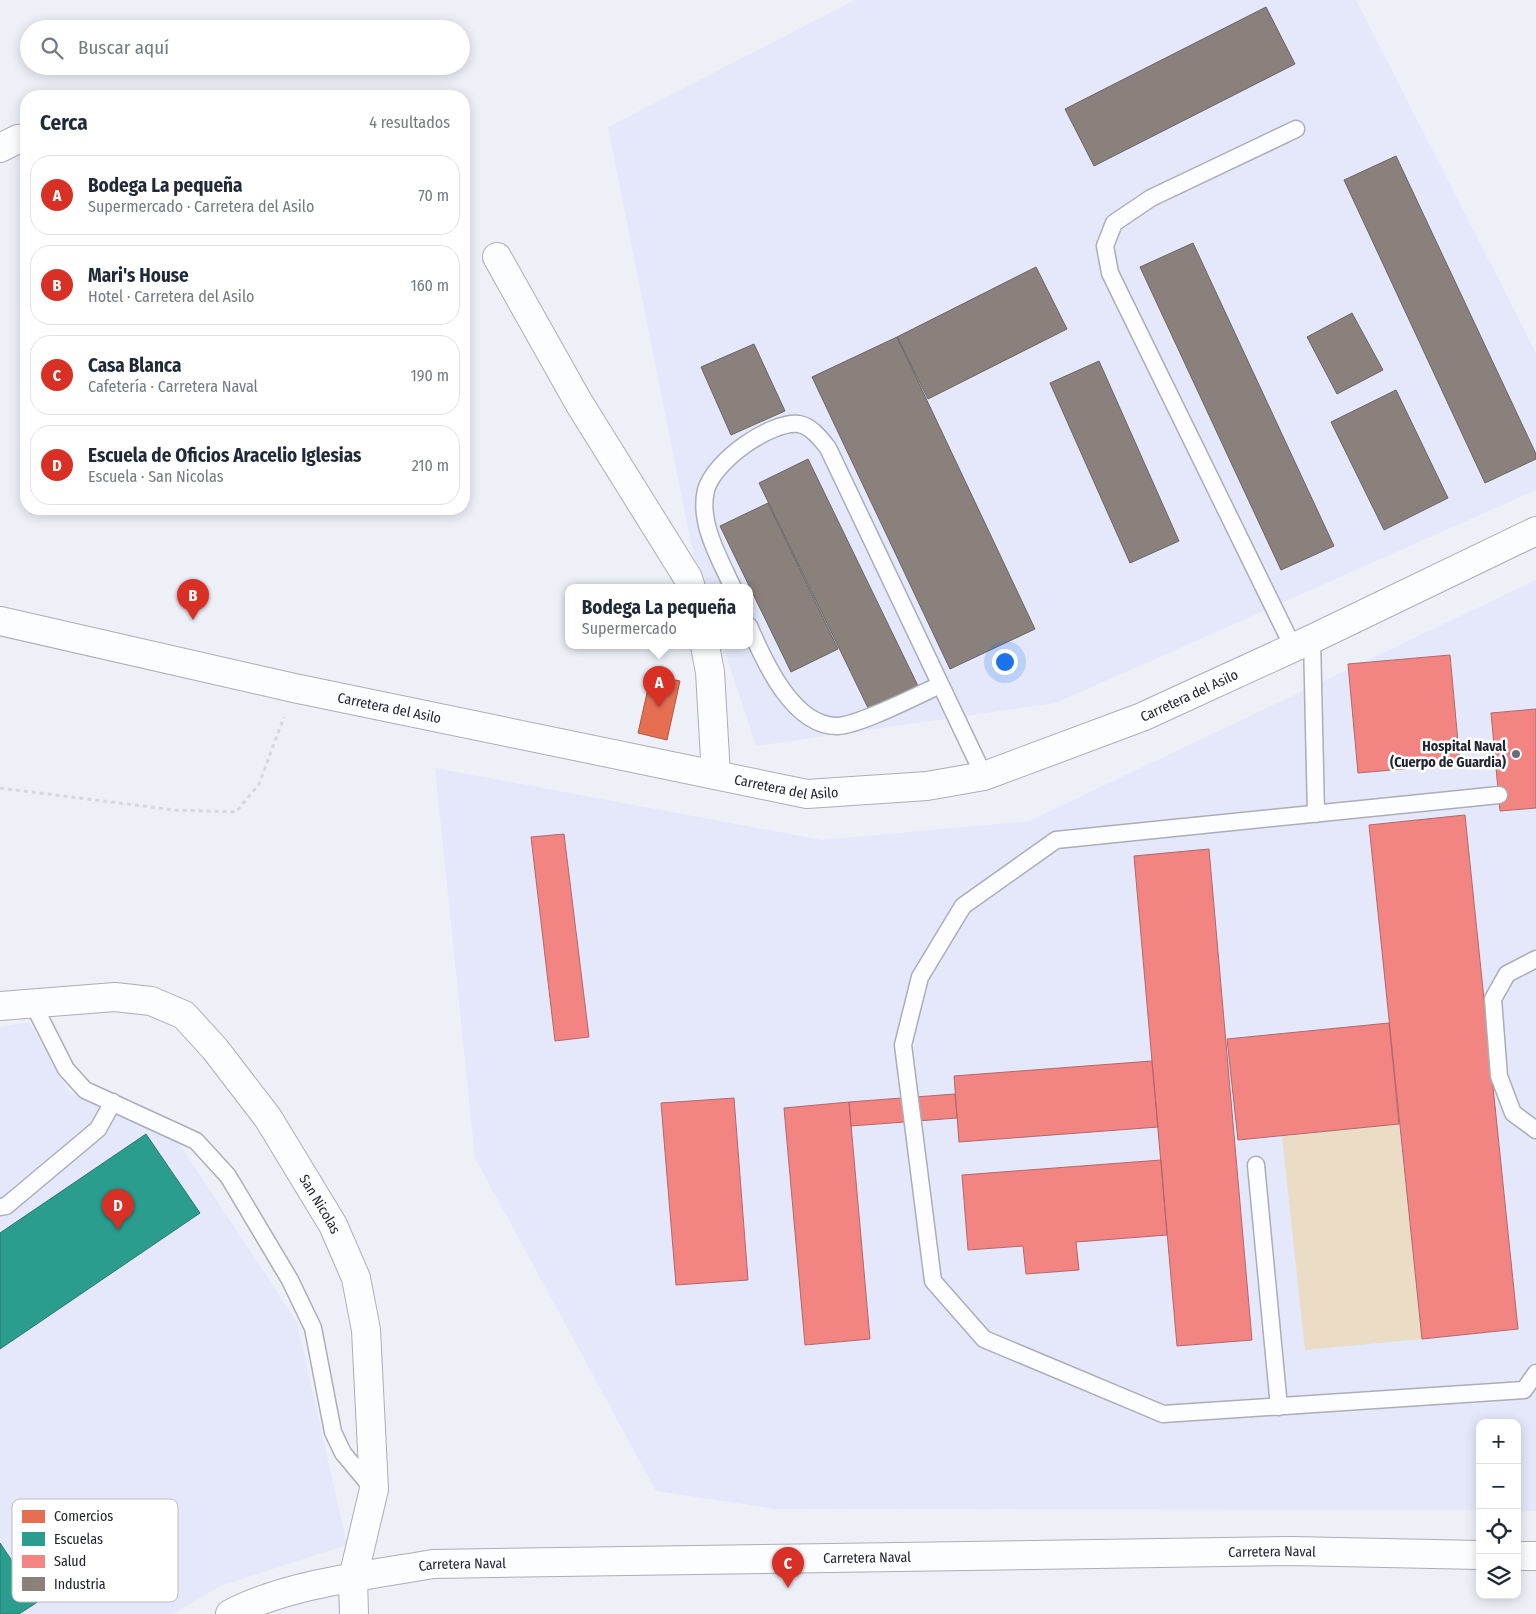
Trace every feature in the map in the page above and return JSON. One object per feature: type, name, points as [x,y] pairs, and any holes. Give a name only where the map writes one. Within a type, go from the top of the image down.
[{"type":"street","points":[[0,148],[20,139]]},
{"type":"street","points":[[496,257],[580,403],[688,578],[690,584]]},
{"type":"street","name":"Carretera del Asilo","points":[[0,622],[294,688],[807,794],[927,786],[984,776],[1142,717],[1303,643],[1536,531]]},
{"type":"street","points":[[706,649],[710,672],[716,776]]},
{"type":"street","name":"San Nicolas","points":[[0,1006],[115,997],[151,1001],[184,1016],[215,1049],[268,1118],[333,1224],[356,1278],[366,1330],[374,1489],[354,1578],[354,1614]]},
{"type":"street","name":"Carretera Naval","points":[[230,1614],[276,1595],[354,1578],[442,1564],[1291,1552],[1476,1555]]},
{"type":"street","points":[[1521,1556],[1536,1556]]},
{"type":"lane","points":[[1296,129],[1151,198],[1114,223],[1105,246],[1110,273],[1303,643],[1316,814]]},
{"type":"lane","points":[[731,584],[706,526],[706,490],[724,462],[742,446],[784,425],[801,424],[815,433],[828,448],[984,776]]},
{"type":"lane","points":[[753,635],[764,660],[791,702],[818,723],[839,726],[873,715],[940,685]]},
{"type":"lane","points":[[1499,796],[1056,840],[963,906],[920,977],[902,1045],[933,1281],[984,1339],[1162,1414],[1524,1390],[1536,1373]]},
{"type":"lane","points":[[1536,959],[1507,974],[1493,1000],[1499,1076],[1513,1113],[1536,1130]]},
{"type":"lane","points":[[32,1002],[66,1069],[85,1090],[196,1141],[228,1176],[290,1280],[313,1328],[333,1432],[343,1453],[374,1489]]},
{"type":"lane","points":[[0,1207],[6,1206],[98,1129],[113,1102]]},
{"type":"lane","points":[[1256,1165],[1279,1407]]},
{"type":"path","points":[[0,788],[154,808],[236,812],[259,784],[294,688]]},
{"type":"shaded area","points":[[855,0],[1356,0],[1536,353],[1536,490],[1056,703],[756,746],[724,649],[753,649],[753,584],[703,584],[693,554],[608,127]]},
{"type":"shaded area","points":[[1536,580],[1536,1511],[1521,1511],[1521,1419],[1476,1419],[1476,1510],[775,1509],[656,1491],[475,1158],[435,768],[822,840],[1029,821]]},
{"type":"shaded area","points":[[29,1022],[69,1092],[176,1139],[297,1322],[347,1545],[220,1586],[173,1614],[0,1614],[0,1027]]},
{"type":"shaded area","points":[[1399,1124],[1422,1339],[1305,1350],[1282,1136]]},
{"type":"building: Comercios","points":[[651,675],[680,681],[667,740],[638,733]]},
{"type":"building: Escuelas","points":[[146,1134],[200,1213],[0,1349],[0,1233]]},
{"type":"building: Escuelas","points":[[0,1543],[12,1561],[12,1602],[37,1602],[19,1614],[0,1614]]},
{"type":"building: Salud","points":[[1450,655],[1460,764],[1358,773],[1348,664]]},
{"type":"building: Salud","name":"Hospital Naval (Cuerpo de Guardia)","points":[[1536,709],[1536,808],[1500,811],[1491,713]]},
{"type":"building: Salud","points":[[1465,815],[1518,1329],[1422,1339],[1369,825]]},
{"type":"building: Salud","points":[[564,834],[589,1037],[555,1041],[531,837]]},
{"type":"building: Salud","points":[[1209,849],[1252,1340],[1177,1346],[1134,856]]},
{"type":"building: Salud","points":[[1389,1023],[1399,1124],[1238,1140],[1227,1039]]},
{"type":"building: Salud","points":[[1152,1061],[1158,1127],[959,1142],[954,1076]]},
{"type":"building: Salud","points":[[955,1094],[957,1118],[851,1126],[849,1102]]},
{"type":"building: Salud","points":[[734,1098],[748,1280],[676,1285],[661,1103]]},
{"type":"building: Salud","points":[[849,1102],[870,1339],[805,1345],[784,1108]]},
{"type":"building: Salud","points":[[1161,1160],[1167,1235],[1076,1242],[1079,1270],[1026,1274],[1023,1246],[968,1250],[962,1175]]},
{"type":"building: Industria","points":[[1266,7],[1295,64],[1094,166],[1065,109]]},
{"type":"building: Industria","points":[[1396,156],[1536,454],[1536,459],[1485,483],[1344,180]]},
{"type":"building: Industria","points":[[1193,243],[1334,546],[1281,570],[1140,267]]},
{"type":"building: Industria","points":[[1036,267],[1067,329],[928,399],[897,337]]},
{"type":"building: Industria","points":[[1352,313],[1383,370],[1337,394],[1307,337]]},
{"type":"building: Industria","points":[[897,337],[1035,629],[950,669],[812,377]]},
{"type":"building: Industria","points":[[754,344],[785,411],[731,435],[701,367]]},
{"type":"building: Industria","points":[[1099,361],[1179,541],[1130,563],[1050,383]]},
{"type":"building: Industria","points":[[1396,390],[1448,498],[1384,530],[1331,422]]},
{"type":"building: Industria","points":[[808,459],[919,688],[870,712],[759,483]]},
{"type":"building: Industria","points":[[768,503],[838,649],[791,672],[753,594],[753,584],[748,584],[720,526]]},
{"type":"place","name":"Mari's House","points":[[193,620]]},
{"type":"place","name":"Bodega La pequeña","points":[[659,707]]},
{"type":"place","name":"Hospital Naval (Cuerpo de Guardia)","points":[[1516,754]]},
{"type":"place","name":"Escuela de Oficios Aracelio Iglesias","points":[[118,1230]]},
{"type":"place","name":"Casa Blanca","points":[[788,1588]]}]
